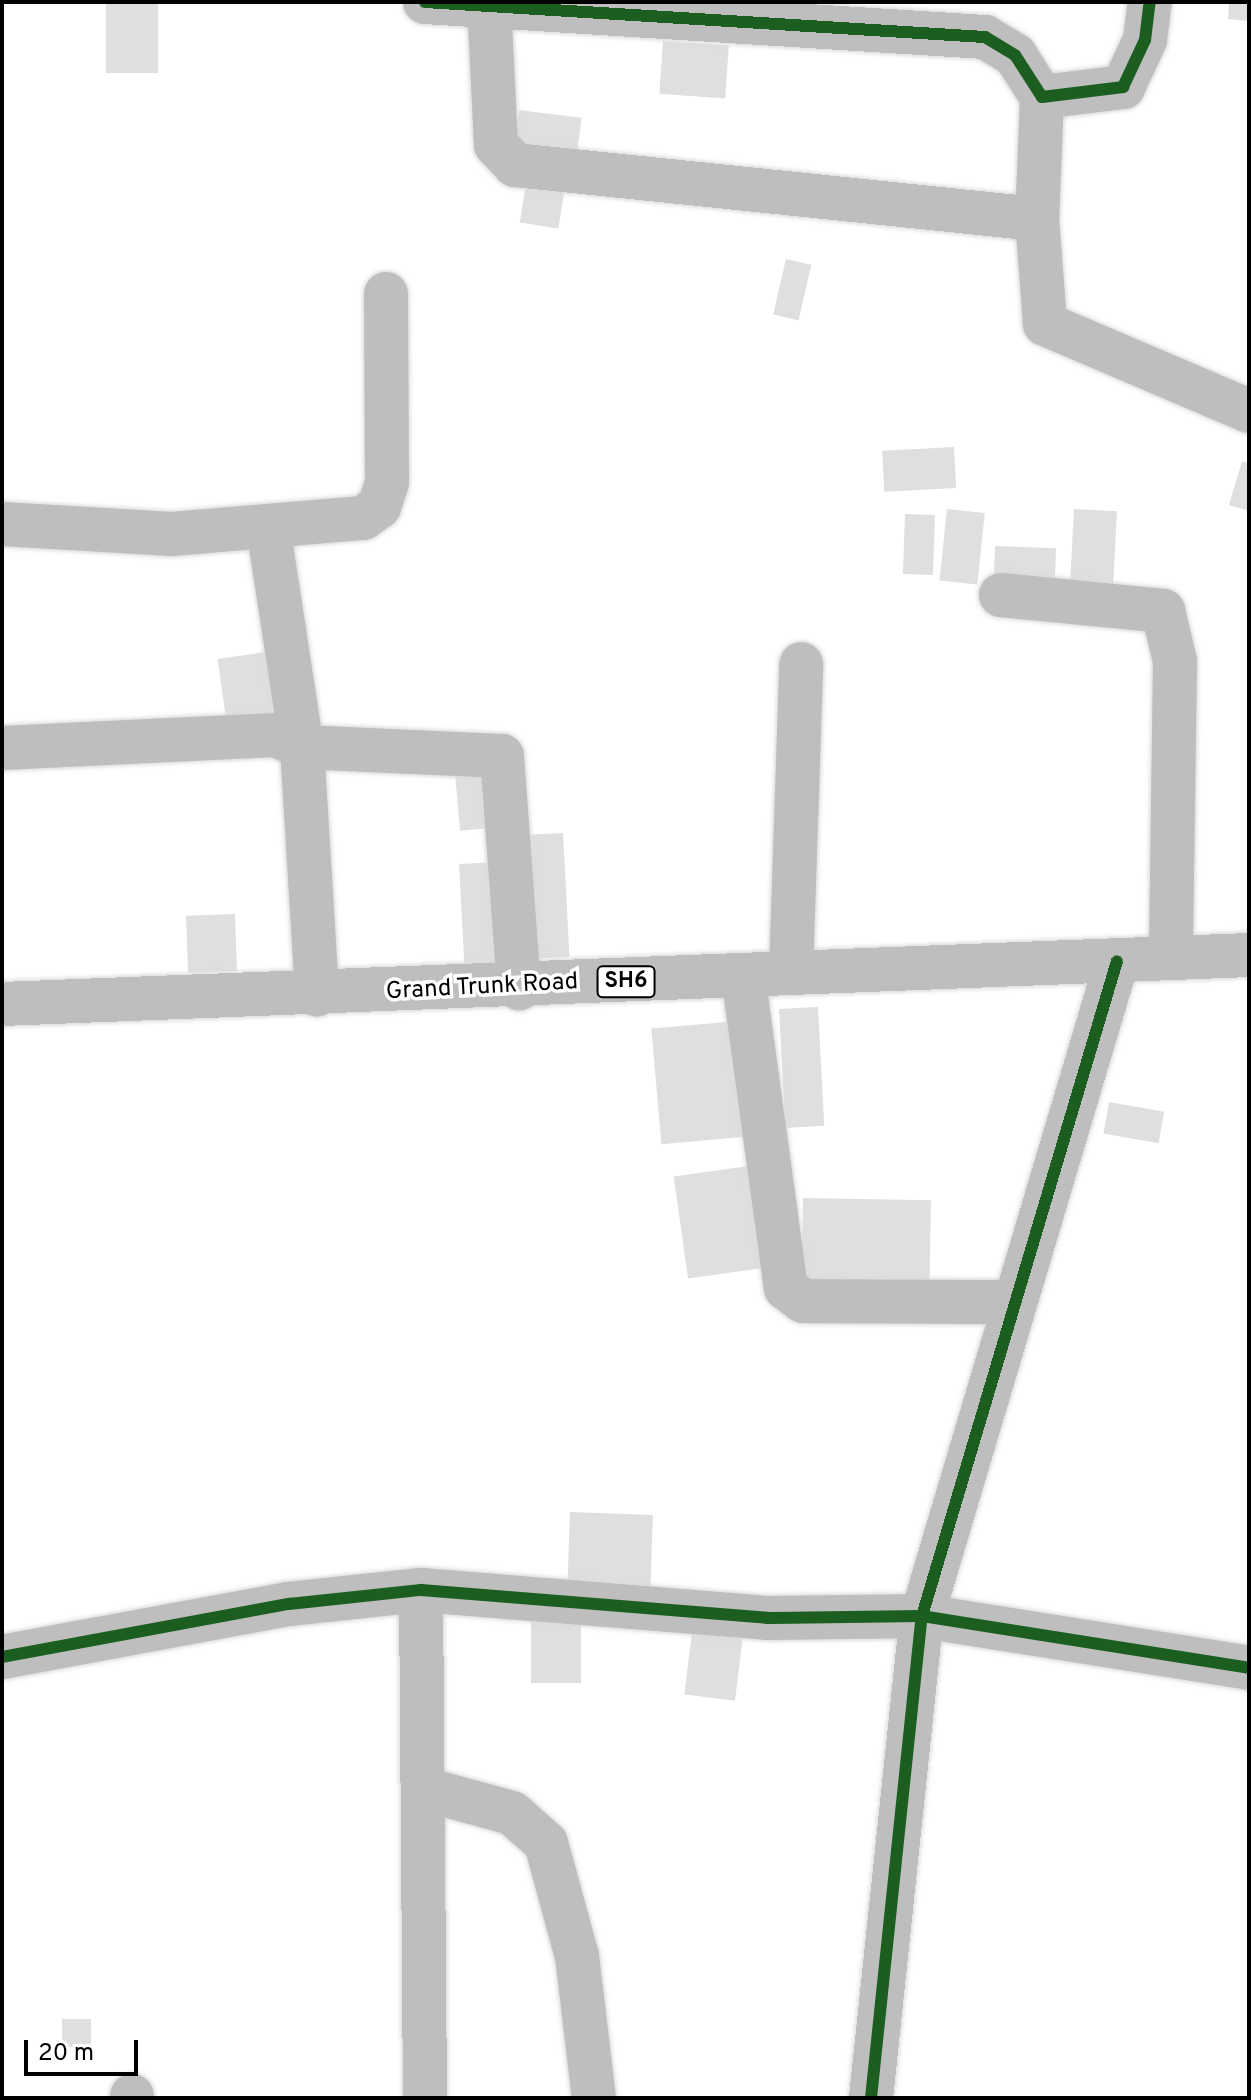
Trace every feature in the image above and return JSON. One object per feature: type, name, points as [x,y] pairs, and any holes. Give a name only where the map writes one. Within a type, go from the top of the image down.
[{"type":"street","points":[[425,2],[890,17],[985,37],[1015,55],[1042,97],[1037,219],[1045,324],[1249,411]]},
{"type":"street","points":[[1042,97],[1123,87],[1145,40],[1150,2]]},
{"type":"street","points":[[489,5],[496,145],[515,165],[1037,219]]},
{"type":"street","points":[[2,524],[172,534],[363,518],[379,507],[387,482],[386,294]]},
{"type":"street","points":[[268,526],[302,747],[317,995]]},
{"type":"street","points":[[1001,595],[1163,611],[1175,661],[1171,958]]},
{"type":"street","points":[[791,973],[801,664]]},
{"type":"street","points":[[2,748],[276,735],[302,747],[502,756],[519,988]]},
{"type":"street","name":"Grand Trunk Road","points":[[2,1004],[519,988],[743,975],[1249,955]]},
{"type":"street","points":[[871,2098],[922,1616],[1012,1302],[1117,961]]},
{"type":"street","points":[[743,975],[786,1288],[803,1301],[1012,1302]]},
{"type":"street","points":[[421,1590],[425,2098]]},
{"type":"street","points":[[2,1657],[289,1604],[421,1590],[767,1618],[922,1616],[1249,1668]]},
{"type":"street","points":[[424,1789],[512,1813],[546,1843],[577,1956],[594,2098]]},
{"type":"building","points":[[106,2],[158,2],[158,73],[106,73]]},
{"type":"building","points":[[1229,2],[1249,2],[1249,21],[1228,19]]},
{"type":"building","points":[[663,41],[729,46],[725,98],[659,94]]},
{"type":"building","points":[[519,110],[582,118],[576,163],[513,156]]},
{"type":"building","points":[[527,177],[566,183],[558,229],[520,222]]},
{"type":"building","points":[[786,259],[811,265],[799,320],[773,315]]},
{"type":"building","points":[[954,447],[956,488],[884,492],[882,451]]},
{"type":"building","points":[[1242,461],[1249,464],[1249,511],[1229,505]]},
{"type":"building","points":[[947,509],[985,513],[977,585],[939,581]]},
{"type":"building","points":[[1074,509],[1117,511],[1113,583],[1070,581]]},
{"type":"building","points":[[905,514],[935,515],[933,575],[903,574]]},
{"type":"building","points":[[995,546],[1056,548],[1055,587],[994,585]]},
{"type":"building","points":[[281,650],[290,717],[227,726],[218,659]]},
{"type":"building","points":[[489,760],[495,828],[460,831],[454,763]]},
{"type":"building","points":[[563,833],[569,957],[526,959],[519,835]]},
{"type":"building","points":[[498,862],[503,964],[464,966],[459,864]]},
{"type":"building","points":[[235,914],[237,971],[188,973],[186,916]]},
{"type":"building","points":[[818,1007],[824,1126],[785,1128],[779,1009]]},
{"type":"building","points":[[738,1021],[748,1137],[661,1144],[651,1029]]},
{"type":"building","points":[[1109,1102],[1164,1112],[1159,1143],[1103,1134]]},
{"type":"building","points":[[749,1166],[763,1268],[688,1279],[674,1177]]},
{"type":"building","points":[[803,1198],[931,1200],[929,1287],[801,1285]]},
{"type":"building","points":[[570,1512],[653,1515],[650,1597],[567,1594]]},
{"type":"building","points":[[531,1616],[581,1616],[581,1683],[531,1683]]},
{"type":"building","points":[[693,1624],[744,1630],[735,1701],[684,1694]]},
{"type":"building","points":[[62,2019],[91,2019],[91,2047],[62,2047]]},
{"type":"cycle path","points":[[425,2],[985,37],[1015,55],[1042,97],[1123,87],[1145,40],[1150,2]]},
{"type":"cycle path","points":[[871,2098],[922,1616],[1117,961]]},
{"type":"cycle path","points":[[2,1657],[289,1604],[421,1590],[767,1618],[922,1616],[1249,1668]]}]
